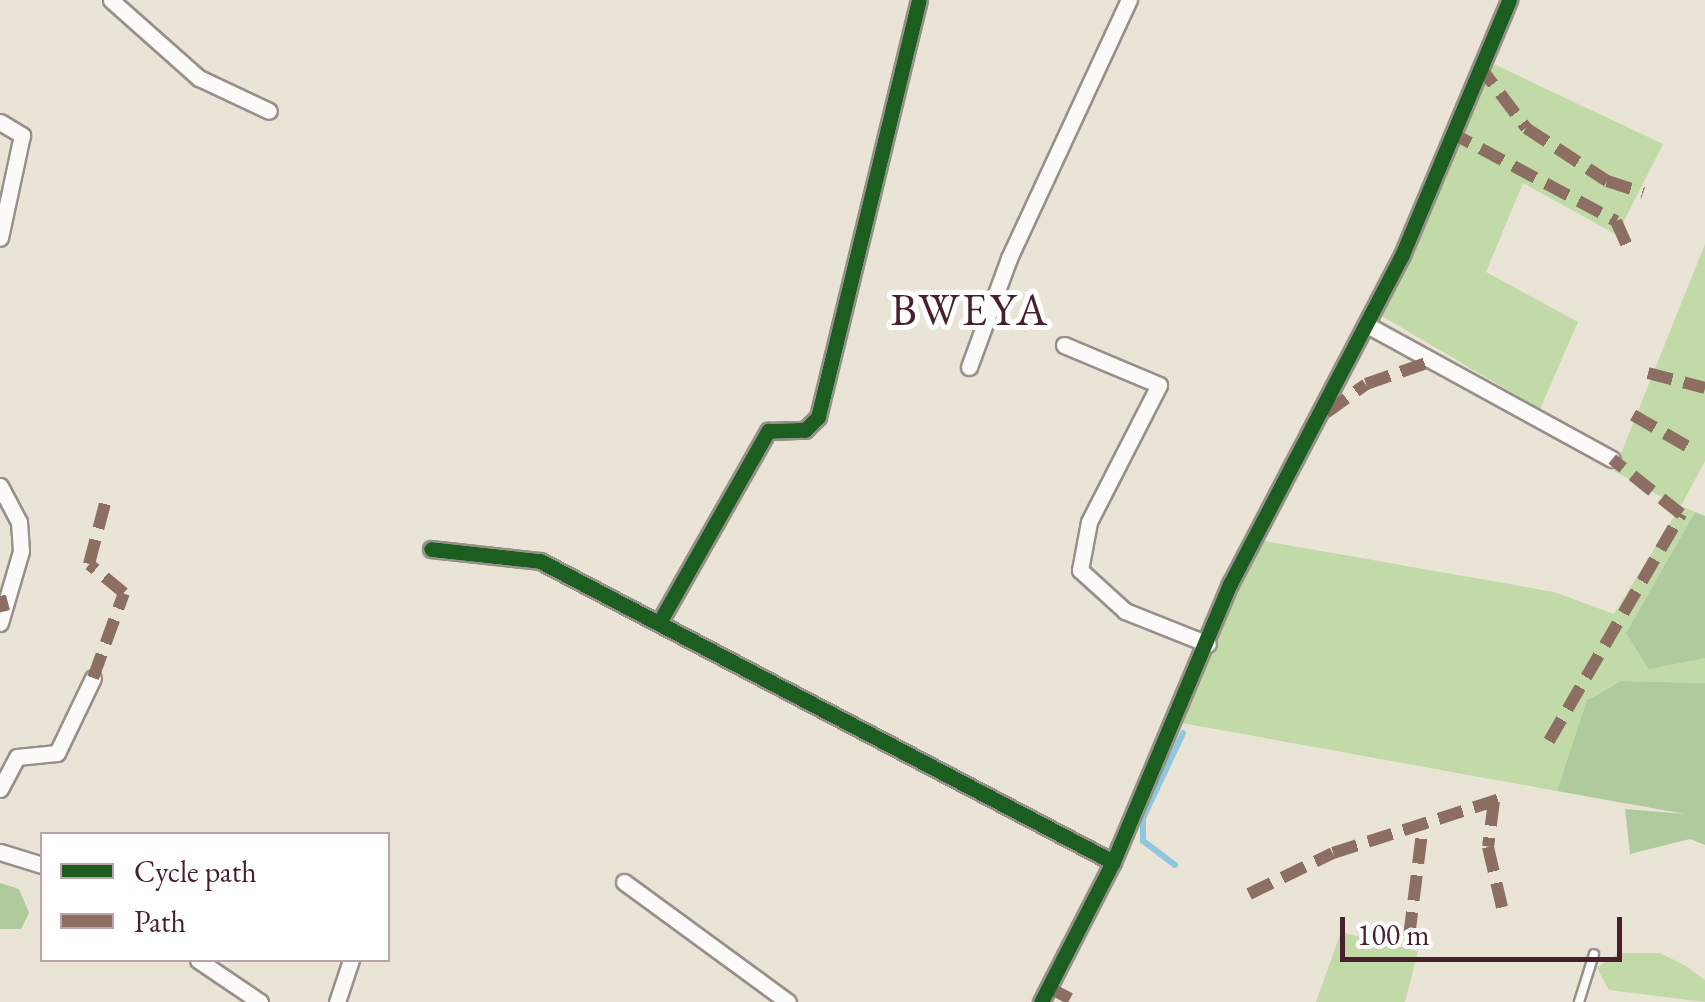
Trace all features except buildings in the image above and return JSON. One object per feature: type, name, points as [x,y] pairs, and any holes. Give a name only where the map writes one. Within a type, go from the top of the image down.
[{"type":"street","points":[[110,0],[210,86],[268,111]]},
{"type":"street","points":[[660,621],[768,431],[805,430],[818,417],[919,0]]},
{"type":"street","points":[[969,366],[1008,258],[1129,0]]},
{"type":"street","points":[[1042,1002],[1113,862],[1208,644],[1367,325],[1509,0]]},
{"type":"street","points":[[0,122],[22,135],[0,238]]},
{"type":"street","points":[[1367,325],[1612,460]]},
{"type":"street","points":[[1064,345],[1158,385],[1089,522],[1080,570],[1126,611],[1208,644]]},
{"type":"street","points":[[0,486],[19,522],[21,551],[0,623]]},
{"type":"street","points":[[431,549],[519,554],[660,621],[740,673],[943,766],[1082,853],[1113,862]]},
{"type":"street","points":[[0,789],[17,757],[57,752],[94,678]]},
{"type":"street","points":[[0,852],[40,864]]},
{"type":"street","points":[[624,882],[788,1002]]},
{"type":"street","points":[[201,962],[260,1002]]},
{"type":"street","points":[[337,1002],[350,962]]},
{"type":"lane","points":[[1580,1002],[1594,954]]},
{"type":"green space","points":[[1485,60],[1663,144],[1617,235],[1523,183],[1486,272],[1578,322],[1540,409],[1380,315]]},
{"type":"green space","points":[[1705,244],[1705,461],[1681,506],[1695,512],[1626,633],[1649,668],[1705,658],[1705,683],[1621,681],[1588,699],[1557,791],[1182,723],[1259,540],[1554,592],[1614,614],[1680,507],[1614,471]]},
{"type":"green space","points":[[1695,512],[1705,516],[1705,658],[1649,669],[1626,633]]},
{"type":"green space","points":[[1621,681],[1705,683],[1705,845],[1690,839],[1630,854],[1625,809],[1685,814],[1557,791],[1587,700]]},
{"type":"green space","points":[[0,883],[19,889],[29,913],[21,929],[0,929]]},
{"type":"green space","points":[[1341,932],[1418,951],[1405,1002],[1316,1002]]},
{"type":"green space","points":[[1618,953],[1660,953],[1686,966],[1705,980],[1705,1002],[1609,990],[1597,968]]},
{"type":"waterway","points":[[1175,865],[1143,841],[1143,818],[1183,733]]},
{"type":"marked path","points":[[1478,64],[1526,128],[1607,181],[1643,193]]},
{"type":"marked path","points":[[1448,131],[1616,221],[1630,253]]},
{"type":"marked path","points":[[1326,413],[1366,384],[1432,361]]},
{"type":"marked path","points":[[1648,373],[1705,388]]},
{"type":"marked path","points":[[1633,415],[1692,449]]},
{"type":"marked path","points":[[1549,741],[1681,514],[1612,459]]},
{"type":"marked path","points":[[93,678],[124,593],[89,564],[107,496]]},
{"type":"marked path","points":[[0,596],[4,611]]},
{"type":"marked path","points":[[1249,894],[1333,853],[1506,797]]},
{"type":"marked path","points":[[1494,801],[1488,847],[1502,907]]},
{"type":"marked path","points":[[1409,937],[1423,825]]},
{"type":"marked path","points":[[1048,987],[1076,1002]]},
{"type":"cycle path","points":[[660,621],[768,431],[805,430],[818,417],[919,0]]},
{"type":"cycle path","points":[[1041,1002],[1113,862],[1230,584],[1402,255],[1509,0]]},
{"type":"cycle path","points":[[431,549],[540,561],[1113,862]]},
{"type":"district","name":"BWEYA","points":[[970,310]]}]
